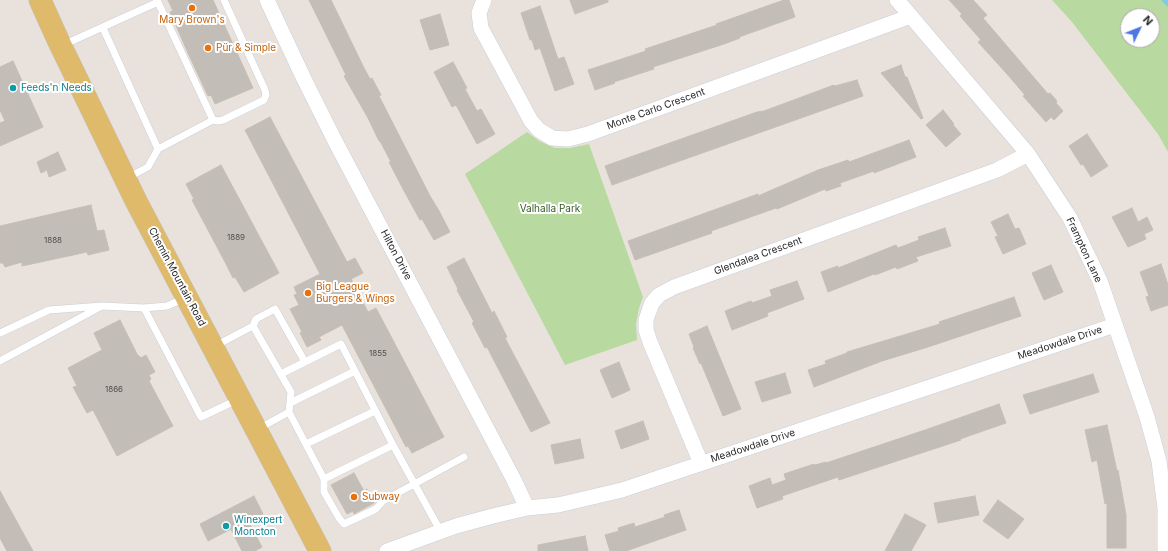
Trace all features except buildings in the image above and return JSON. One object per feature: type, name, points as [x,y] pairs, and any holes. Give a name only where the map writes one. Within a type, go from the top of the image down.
[{"type":"main road","name":"Chemin Mountain Road","points":[[40,0],[126,179],[320,551]]},
{"type":"street","name":"Hilton Drive","points":[[267,0],[336,141],[511,473],[527,508]]},
{"type":"street","name":"Monte Carlo Crescent","points":[[484,0],[479,12],[481,28],[531,121],[539,130],[552,138],[568,139],[588,134],[911,16]]},
{"type":"street","name":"Frampton Lane","points":[[897,0],[1028,154],[1070,218],[1100,281],[1147,417],[1159,461],[1165,508],[1165,551]]},
{"type":"street","name":"Glendalea Crescent","points":[[702,463],[646,330],[648,311],[652,303],[659,295],[674,287],[997,170],[1028,154]]},
{"type":"street","name":"Meadowdale Drive","points":[[387,551],[478,520],[527,508],[558,505],[622,490],[1115,325]]},
{"type":"lane","points":[[126,179],[148,167],[158,149],[213,120],[218,122],[264,100],[266,95],[265,90],[224,0]]},
{"type":"lane","points":[[61,46],[157,1],[213,120]]},
{"type":"lane","points":[[102,28],[158,149]]},
{"type":"lane","points":[[0,333],[48,310],[102,306],[144,308],[167,306],[187,298]]},
{"type":"lane","points":[[0,361],[102,306]]},
{"type":"lane","points":[[144,308],[201,417],[240,398]]},
{"type":"lane","points":[[213,347],[253,326],[256,319],[274,309],[305,362]]},
{"type":"lane","points":[[253,326],[291,392],[289,412],[324,479],[324,492],[344,524],[376,509],[383,501],[464,457]]},
{"type":"lane","points":[[281,374],[341,344],[393,445],[441,532]]},
{"type":"lane","points":[[290,403],[355,371]]},
{"type":"lane","points":[[306,444],[375,411]]},
{"type":"lane","points":[[257,430],[289,412]]},
{"type":"lane","points":[[324,479],[393,445]]},
{"type":"green space","points":[[1052,0],[1168,0],[1168,152],[1158,134],[1072,22]]},
{"type":"green space","name":"Valhalla Park","points":[[527,132],[539,141],[555,148],[570,148],[589,144],[643,297],[636,324],[637,340],[565,365],[465,174]]},
{"type":"waterway","points":[[1164,0],[1168,4]]},
{"type":"place","name":"Mary Brown's","points":[[192,8]]},
{"type":"place","name":"Pür & Simple","points":[[208,48]]},
{"type":"place","name":"Feeds'n Needs","points":[[13,88]]},
{"type":"place","name":"Big League Burgers & Wings","points":[[308,293]]},
{"type":"place","name":"Subway","points":[[354,497]]},
{"type":"place","name":"Winexpert Moncton","points":[[226,526]]}]
